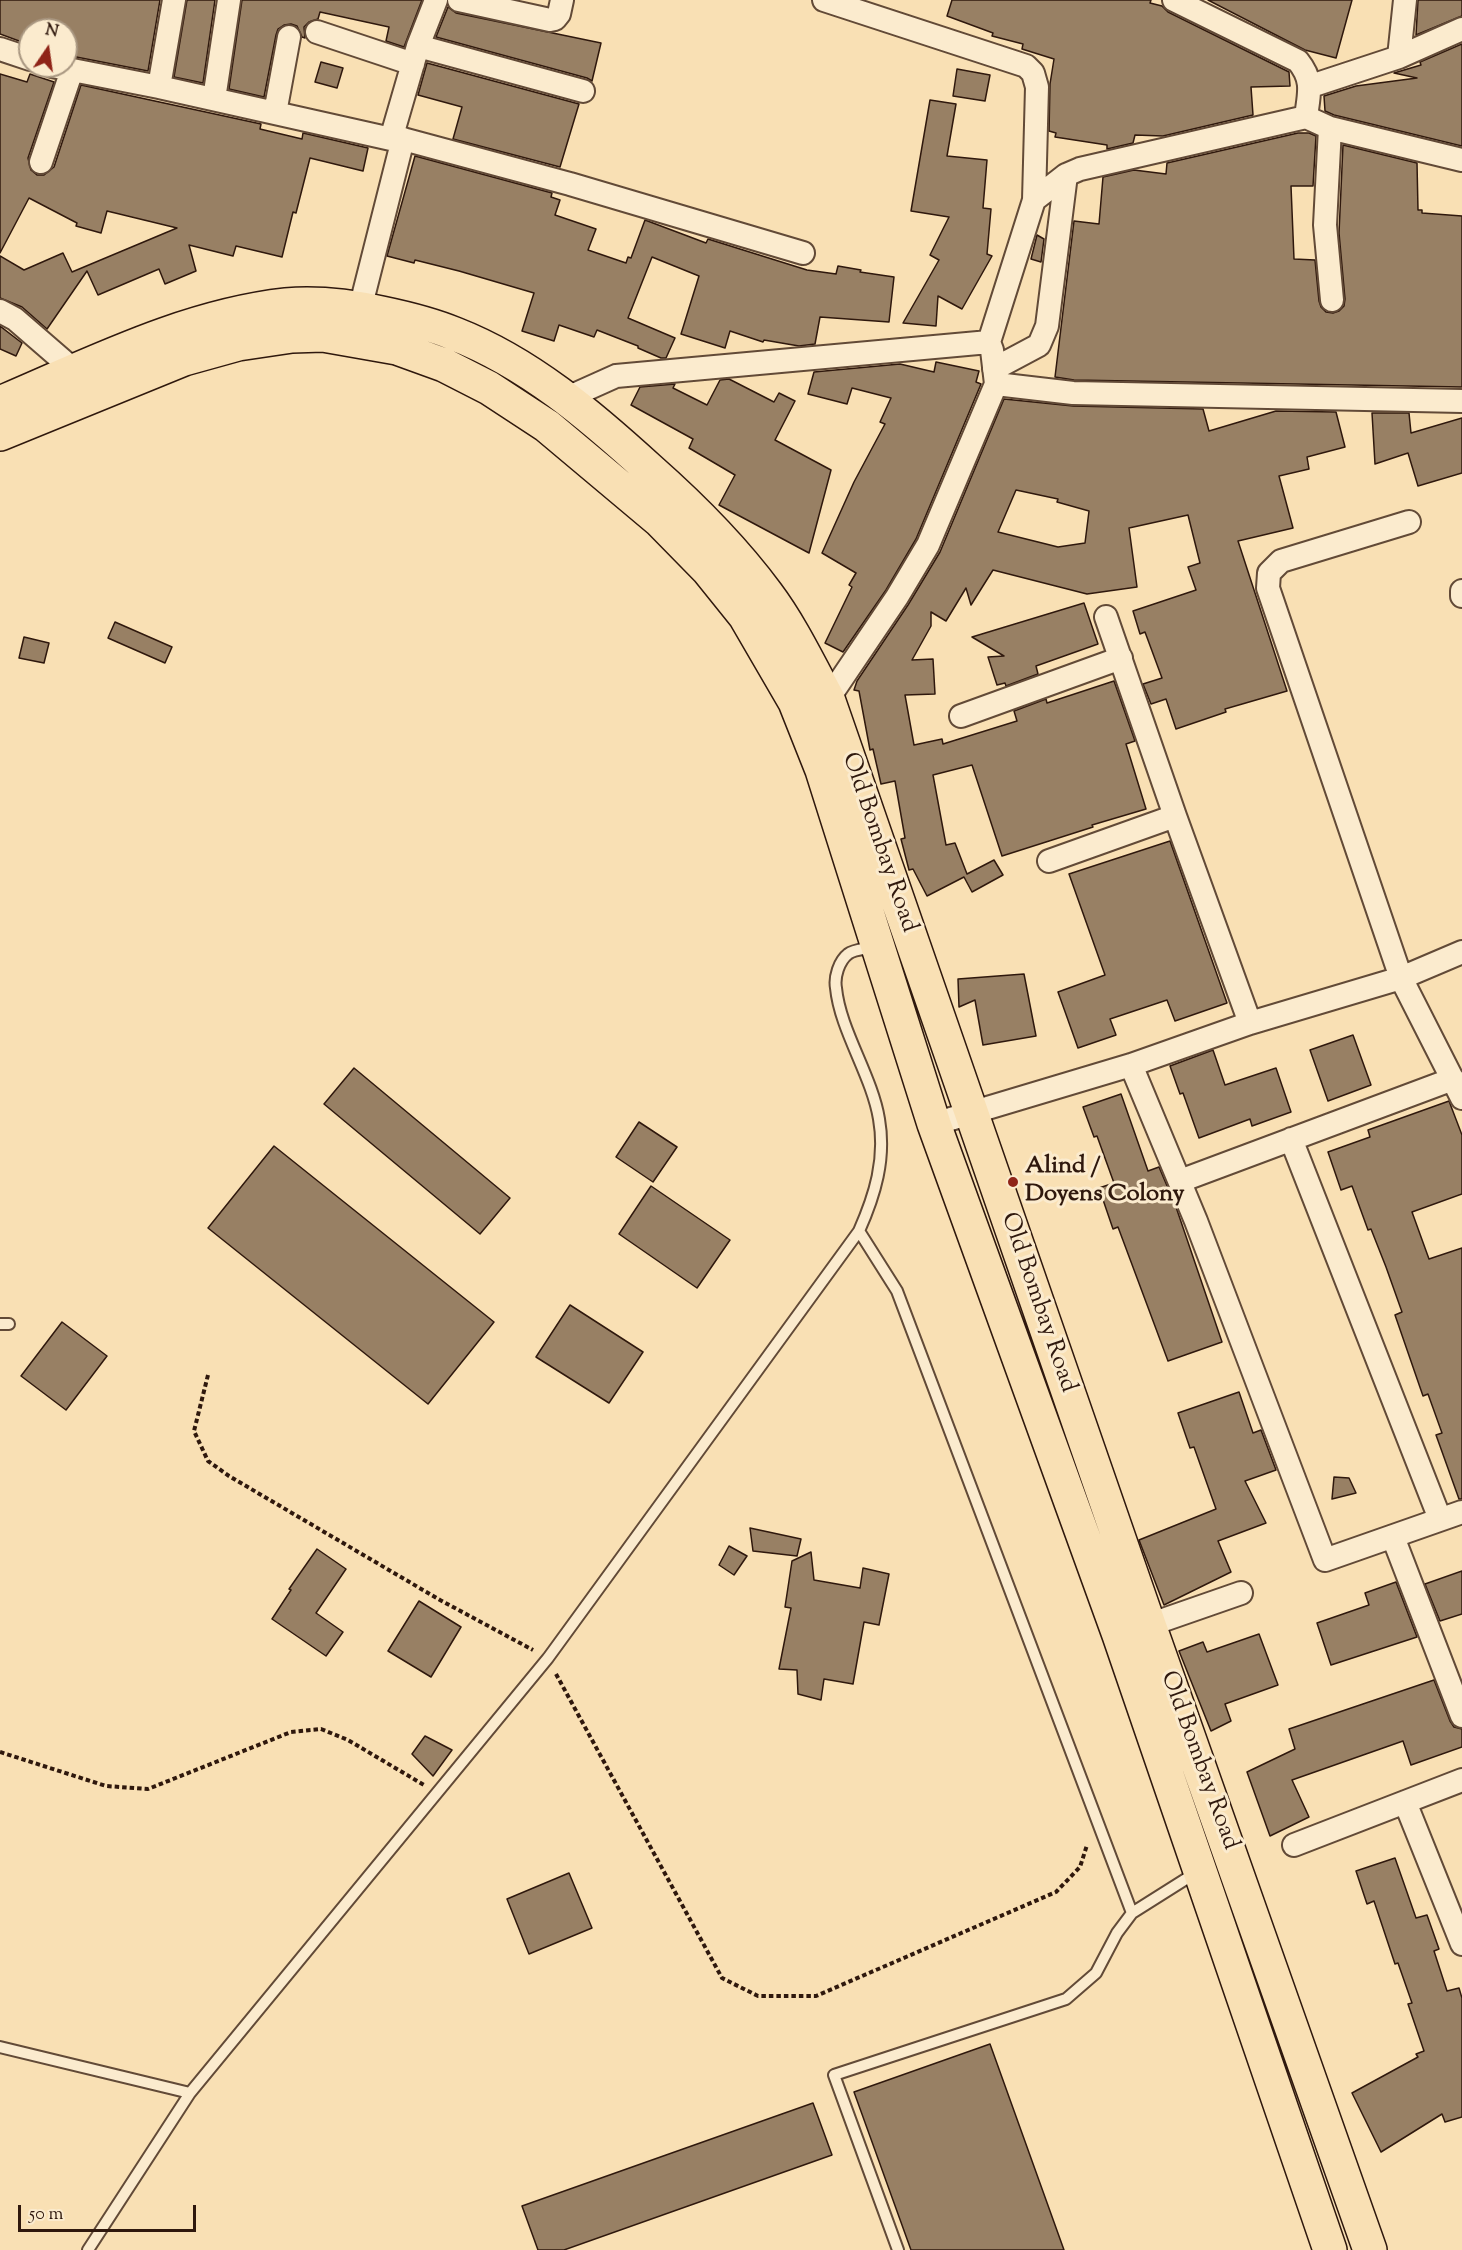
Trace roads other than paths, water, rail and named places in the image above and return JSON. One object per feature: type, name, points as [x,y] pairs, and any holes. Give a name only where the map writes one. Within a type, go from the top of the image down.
[{"type":"main road","name":"Old Bombay Road","points":[[0,404],[181,328],[233,313],[288,305],[324,304],[407,319],[455,334],[503,357],[567,398],[681,497],[729,547],[768,595],[800,645],[828,699],[970,1112],[1370,2250]]},
{"type":"main road","name":"Old Bombay Road","points":[[0,434],[184,359],[238,344],[292,336],[323,335],[397,348],[444,365],[489,388],[547,426],[659,520],[708,570],[745,616],[795,702],[822,770],[934,1124],[1119,1635],[1330,2250]]},
{"type":"street","points":[[159,87],[174,0]]},
{"type":"street","points":[[214,99],[229,0]]},
{"type":"street","points":[[360,309],[416,55],[436,0]]},
{"type":"street","points":[[459,0],[550,20],[555,19],[559,14],[562,0]]},
{"type":"street","points":[[824,0],[1026,66],[1033,73],[1037,87],[1034,200],[989,342],[995,376],[928,545],[897,597],[828,699]]},
{"type":"street","points":[[1174,0],[1298,61],[1311,86],[1306,117]]},
{"type":"street","points":[[1399,57],[1406,0]]},
{"type":"street","points":[[1311,86],[1399,57],[1462,29]]},
{"type":"street","points":[[317,32],[583,91]]},
{"type":"street","points":[[275,113],[289,37]]},
{"type":"street","points":[[0,49],[18,55]]},
{"type":"street","points":[[78,71],[397,139],[581,188],[803,253]]},
{"type":"street","points":[[41,162],[60,78]]},
{"type":"street","points":[[1034,200],[1066,175],[1106,163],[1306,117],[1330,128],[1462,160]]},
{"type":"street","points":[[1330,128],[1325,225],[1332,300]]},
{"type":"street","points":[[995,376],[1039,345],[1047,326],[1066,175]]},
{"type":"street","points":[[0,311],[15,319],[75,371]]},
{"type":"street","points":[[567,398],[616,376],[989,342]]},
{"type":"street","points":[[995,376],[1073,393],[1462,401]]},
{"type":"street","points":[[1180,1181],[1291,1139],[1457,1088],[1401,978],[1268,588],[1269,573],[1281,561],[1409,522]]},
{"type":"street","points":[[1462,591],[1462,597]]},
{"type":"street","points":[[1106,616],[1250,1023]]},
{"type":"street","points":[[962,716],[1121,658]]},
{"type":"street","points":[[1049,861],[1175,816]]},
{"type":"street","points":[[934,1124],[1131,1065],[1250,1023],[1401,978],[1462,952]]},
{"type":"street","points":[[1131,1065],[1180,1181],[1325,1560],[1462,1512]]},
{"type":"street","points":[[1291,1139],[1440,1519]]},
{"type":"street","points":[[1393,1537],[1462,1716]]},
{"type":"street","points":[[1149,1624],[1241,1593]]},
{"type":"street","points":[[1294,1845],[1462,1780]]},
{"type":"street","points":[[1405,1802],[1462,1944]]},
{"type":"lane","points":[[87,2250],[190,2093],[548,1658],[859,1231],[876,1190],[882,1144],[879,1117],[835,986],[840,963],[849,953],[877,946]]},
{"type":"lane","points":[[859,1231],[897,1291],[1132,1913]]},
{"type":"lane","points":[[898,2250],[834,2075],[1066,1999],[1096,1973],[1117,1933],[1132,1913],[1200,1870]]},
{"type":"lane","points":[[0,2047],[190,2093]]},
{"type":"place","name":"Alind / Doyens Colony","points":[[1013,1182]]}]
